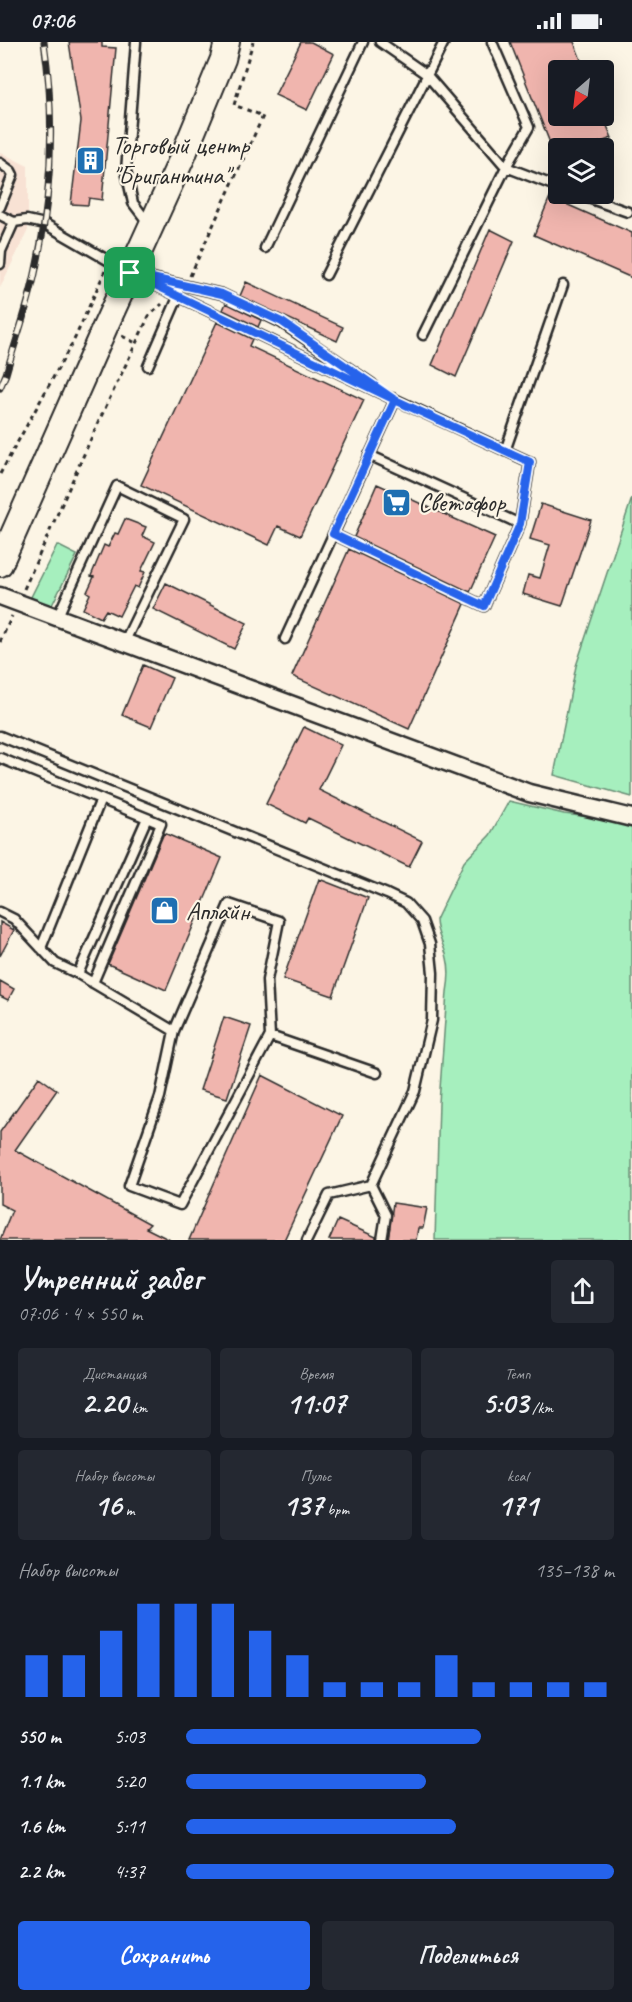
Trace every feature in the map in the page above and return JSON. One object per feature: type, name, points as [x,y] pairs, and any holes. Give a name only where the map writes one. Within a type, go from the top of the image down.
[{"type":"main road","points":[[0,564],[183,156],[223,59],[227,42]]},
{"type":"street","points":[[0,596],[529,793],[632,818]]},
{"type":"lane","points":[[136,42],[126,171],[133,203],[152,227]]},
{"type":"lane","points":[[265,248],[363,42]]},
{"type":"lane","points":[[380,42],[426,74],[506,167],[548,183]]},
{"type":"lane","points":[[326,274],[444,42]]},
{"type":"lane","points":[[423,335],[506,167],[529,127],[492,42]]},
{"type":"lane","points":[[0,163],[11,171],[13,176],[0,207]]},
{"type":"lane","points":[[605,204],[628,212]]},
{"type":"lane","points":[[0,215],[14,222],[27,220],[45,224],[130,273],[530,462],[520,524],[484,606],[333,534]]},
{"type":"lane","points":[[0,263],[1,251],[14,222]]},
{"type":"lane","points":[[130,273],[222,294],[282,322],[395,400]]},
{"type":"lane","points":[[505,451],[563,285]]},
{"type":"lane","points":[[148,366],[176,294]]},
{"type":"lane","points":[[285,639],[395,400]]},
{"type":"lane","points":[[369,455],[520,524]]},
{"type":"lane","points":[[57,618],[117,486],[184,519],[124,643]]},
{"type":"lane","points":[[0,736],[387,894],[406,903],[422,921],[430,944],[433,973],[432,1020],[415,1091],[371,1185]]},
{"type":"lane","points":[[0,758],[161,824],[93,983]]},
{"type":"lane","points":[[41,948],[101,799]]},
{"type":"lane","points":[[78,974],[147,818]]},
{"type":"lane","points":[[229,904],[279,921],[267,980],[270,1036],[180,1205],[129,1186],[160,1097],[174,1030],[229,904]]},
{"type":"lane","points":[[0,912],[14,919],[55,963],[174,1030]]},
{"type":"lane","points":[[270,1036],[377,1073]]},
{"type":"lane","points":[[306,1240],[329,1195],[371,1185]]},
{"type":"lane","points":[[371,1185],[386,1215],[382,1240]]},
{"type":"path","points":[[182,285],[190,278],[263,116],[234,105],[253,42]]},
{"type":"path","points":[[0,474],[75,338],[109,261]]},
{"type":"path","points":[[0,642],[98,423],[149,316],[176,294]]},
{"type":"shaded area","points":[[0,152],[28,166],[28,230],[0,288]]},
{"type":"green space","points":[[632,498],[632,797],[554,775],[576,666]]},
{"type":"green space","points":[[57,545],[77,555],[50,609],[30,599]]},
{"type":"green space","points":[[509,801],[564,814],[632,822],[632,1240],[435,1240],[439,1103],[449,975],[449,966],[436,920],[464,862],[490,835]]},
{"type":"building","name":"Торговый центр \"Бригантина\"","points":[[69,42],[102,42],[102,47],[116,48],[102,200],[89,198],[88,205],[71,204],[81,121]]},
{"type":"building","points":[[301,42],[311,42],[334,54],[307,110],[275,95]]},
{"type":"building","points":[[510,42],[574,42],[581,60],[548,60],[548,126],[607,126],[612,138],[548,138]]},
{"type":"building","points":[[548,202],[548,204],[566,204],[632,233],[632,278],[534,235]]},
{"type":"building","points":[[490,229],[514,241],[456,377],[432,365]]},
{"type":"building","points":[[246,282],[343,327],[337,341],[240,296]]},
{"type":"building","points":[[226,303],[261,320],[258,327],[223,310]]},
{"type":"building","points":[[217,322],[252,339],[249,346],[364,400],[300,536],[278,526],[269,545],[141,485]]},
{"type":"building","points":[[377,484],[495,537],[470,592],[354,537]]},
{"type":"building","points":[[541,504],[591,520],[562,606],[523,594],[528,575],[540,578],[550,545],[530,539]]},
{"type":"building","points":[[125,519],[146,527],[142,536],[155,542],[141,571],[145,572],[138,588],[134,586],[119,616],[106,610],[101,618],[83,609],[90,594],[87,592],[104,545],[108,547],[115,533],[118,534]]},
{"type":"building","points":[[349,549],[465,604],[409,729],[292,676]]},
{"type":"building","points":[[166,583],[247,623],[234,649],[153,609]]},
{"type":"building","points":[[143,665],[172,678],[151,727],[122,715]]},
{"type":"building","points":[[304,727],[341,745],[319,790],[422,841],[409,867],[308,818],[305,823],[266,804]]},
{"type":"building","name":"Аплайн","points":[[164,833],[222,858],[166,990],[108,964]]},
{"type":"building","points":[[319,879],[368,898],[333,996],[283,979]]},
{"type":"building","points":[[0,922],[14,930],[0,956]]},
{"type":"building","points":[[0,981],[14,989],[8,1000],[0,996]]},
{"type":"building","points":[[224,1017],[251,1026],[227,1098],[200,1090]]},
{"type":"building","points":[[262,1075],[342,1116],[284,1240],[189,1240]]},
{"type":"building","points":[[39,1077],[57,1090],[15,1150],[150,1224],[146,1228],[170,1240],[0,1240],[12,1210],[0,1204],[0,1132]]},
{"type":"building","points":[[393,1203],[427,1208],[423,1228],[418,1228],[416,1240],[388,1240]]},
{"type":"building","points":[[338,1220],[376,1237],[376,1240],[329,1240]]},
{"type":"railway","points":[[0,388],[30,295],[46,212],[51,127],[44,42]]},
{"type":"place","name":"Торговый центр \"Бригантина\"","points":[[91,160]]},
{"type":"place","name":"Светофор","points":[[397,502]]},
{"type":"place","name":"Аплайн","points":[[165,911]]},
{"type":"route","points":[[130,273],[222,294],[282,322],[395,400],[530,462],[520,524],[484,606],[333,534],[395,400],[130,273]]}]
